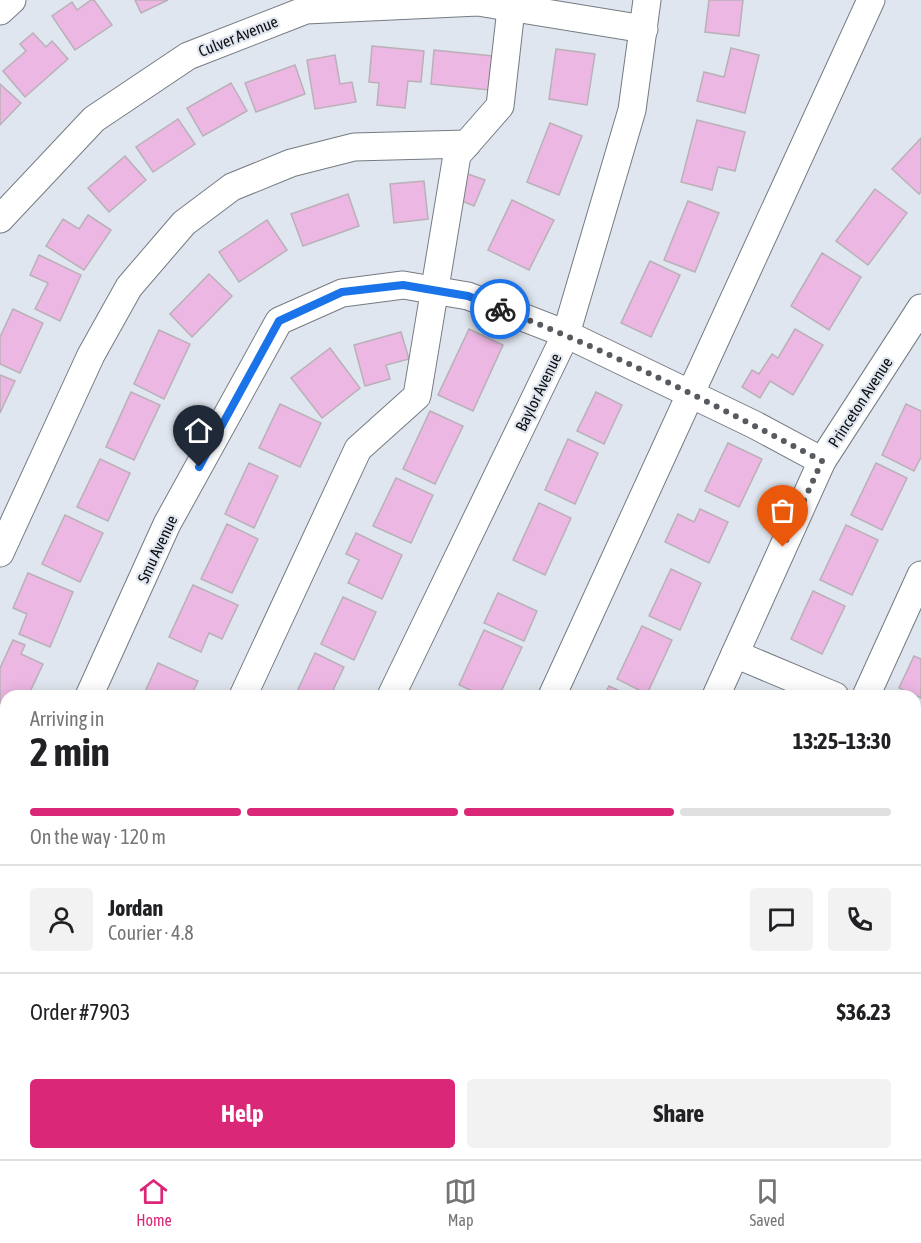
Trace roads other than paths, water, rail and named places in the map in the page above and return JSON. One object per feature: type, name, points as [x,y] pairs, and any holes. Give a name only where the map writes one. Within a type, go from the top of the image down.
[{"type":"street","points":[[0,11],[12,0]]},
{"type":"street","name":"Baylor Avenue","points":[[394,690],[566,334],[632,110],[647,0]]},
{"type":"street","points":[[555,690],[872,0]]},
{"type":"street","name":"Culver Avenue","points":[[0,219],[94,119],[188,57],[306,10],[478,2],[512,4],[644,29]]},
{"type":"street","points":[[246,690],[358,449],[417,396],[457,155],[500,106],[512,4]]},
{"type":"street","points":[[0,553],[97,345],[129,287],[184,223],[232,187],[291,163],[354,147],[467,144]]},
{"type":"street","name":"Smu Avenue","points":[[92,690],[167,524],[279,321],[342,292],[403,285],[468,296],[566,334],[691,394],[822,461]]},
{"type":"street","name":"Princeton Avenue","points":[[719,690],[822,461],[921,308]]},
{"type":"street","points":[[869,690],[921,575]]},
{"type":"street","points":[[735,654],[821,690]]}]
